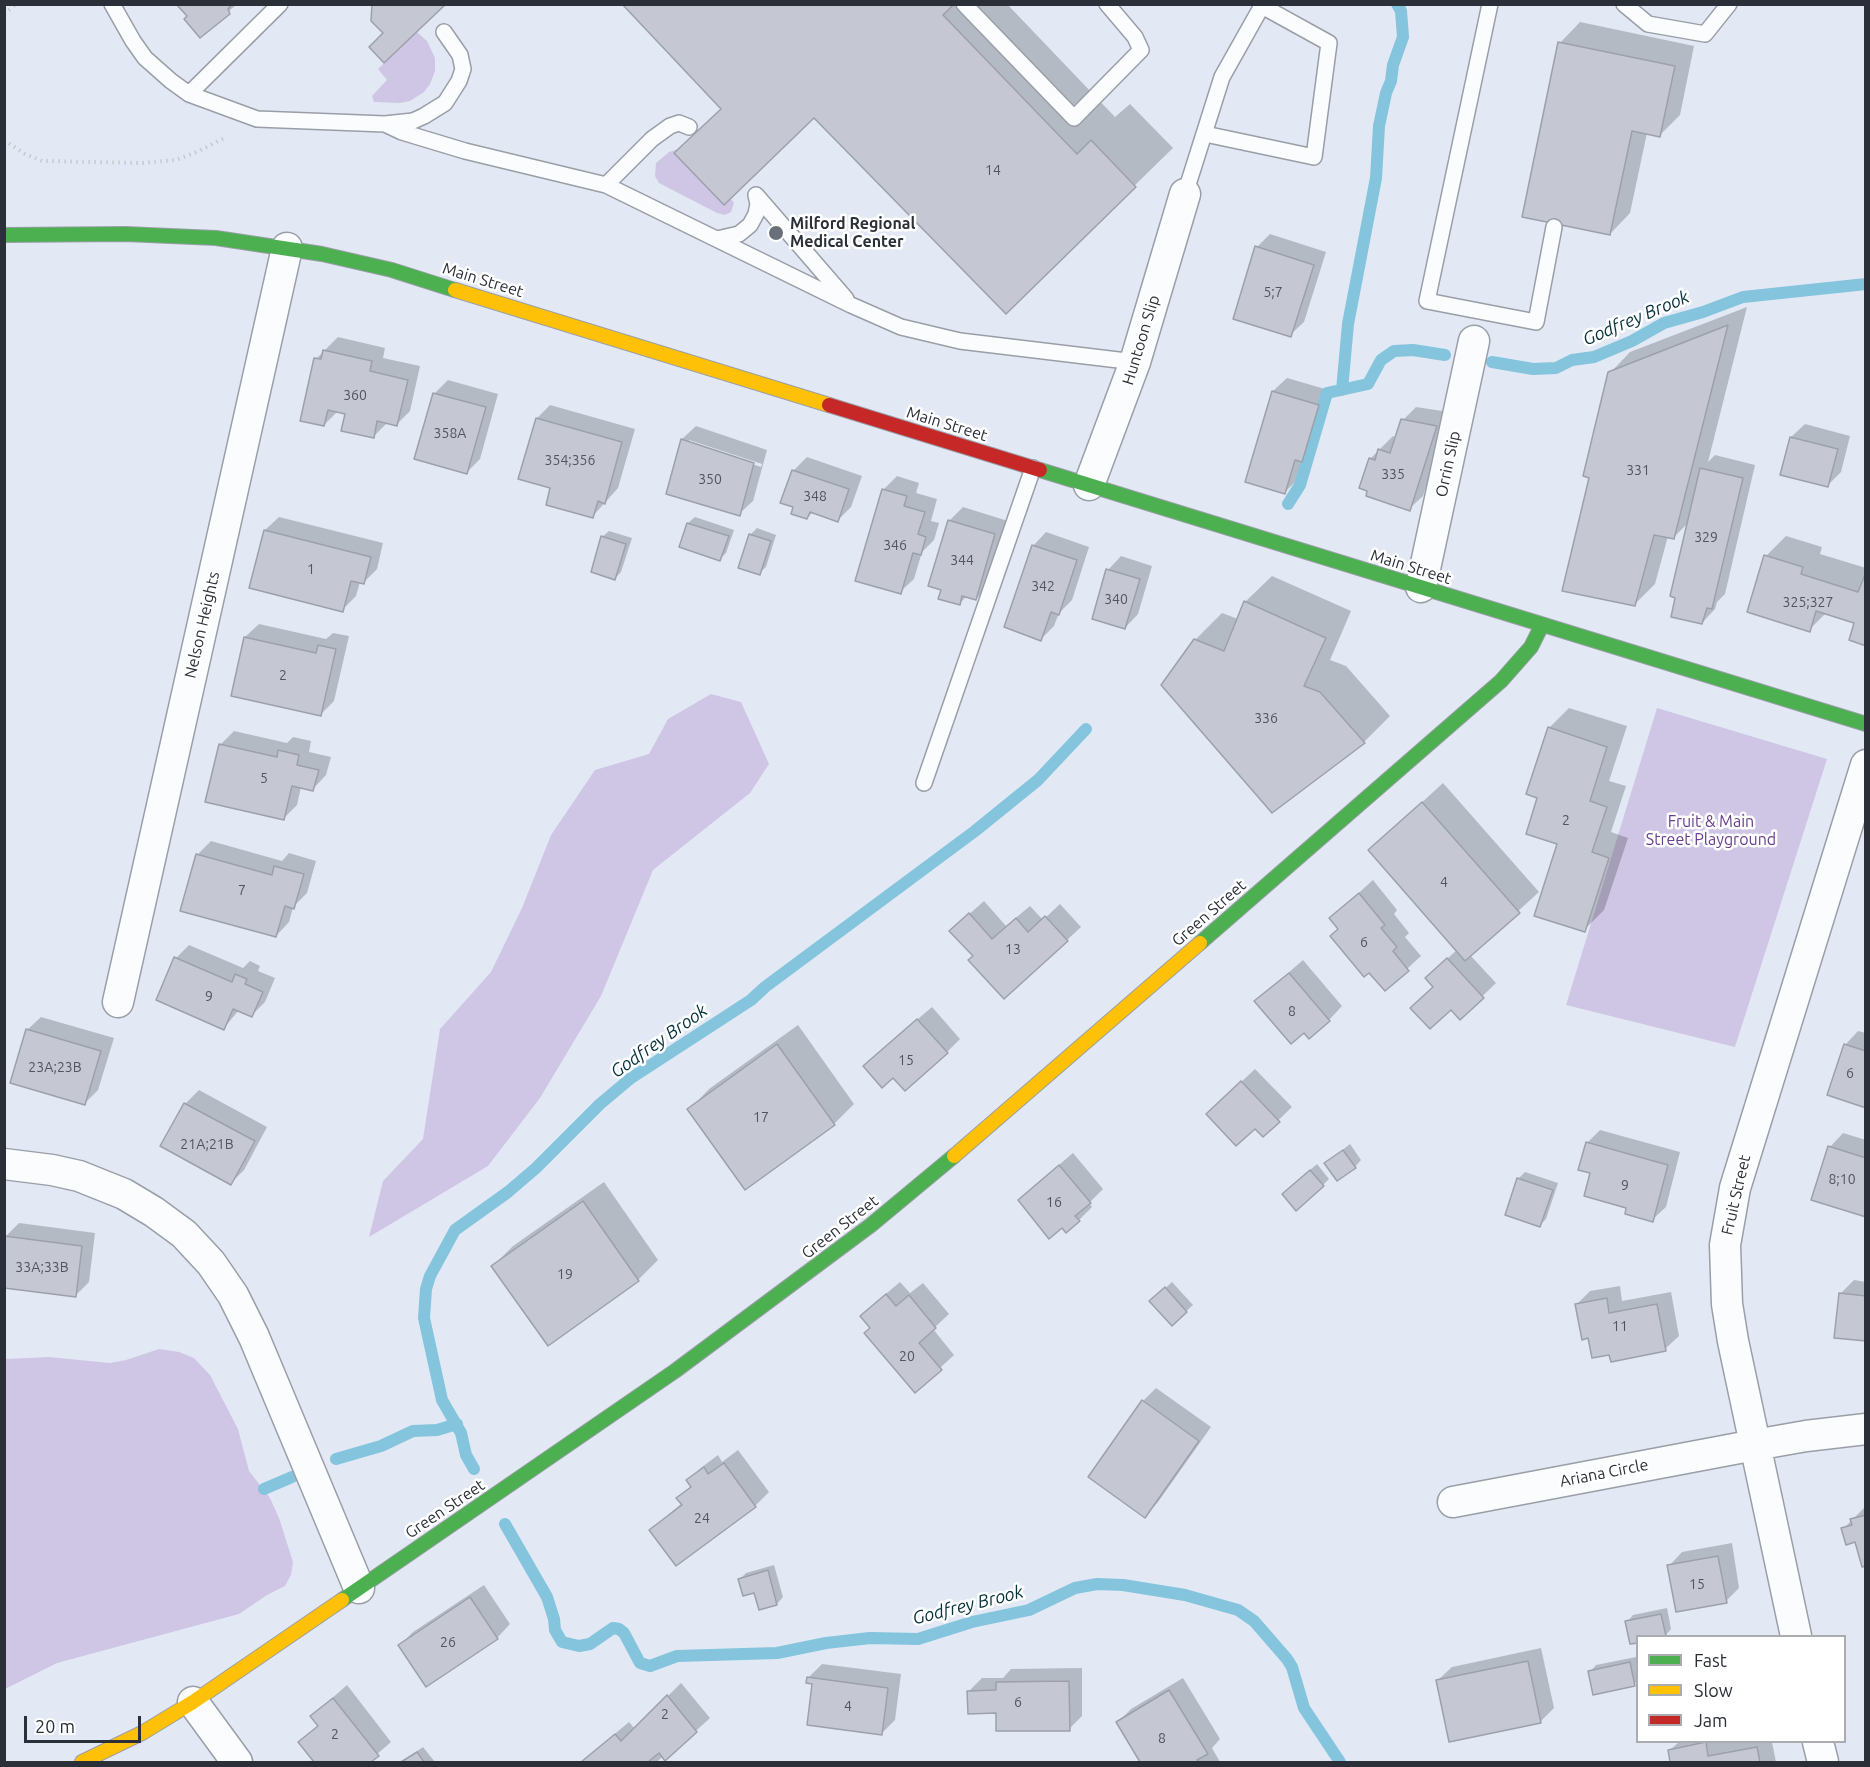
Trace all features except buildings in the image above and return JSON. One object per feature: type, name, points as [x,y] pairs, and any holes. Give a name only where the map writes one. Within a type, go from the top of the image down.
[{"type":"main road","name":"Main Street","points":[[4,235],[186,236],[286,248],[356,261],[424,279],[1866,724]]},
{"type":"main road","name":"Green Street","points":[[82,1762],[142,1733],[193,1702],[359,1588],[683,1365],[770,1302],[921,1185],[1501,681],[1531,647],[1542,625]]},
{"type":"street","name":"Huntoon Slip","points":[[1089,485],[1135,362],[1185,194]]},
{"type":"street","name":"Nelson Heights","points":[[118,1002],[286,248]]},
{"type":"street","name":"Orrin Slip","points":[[1421,587],[1474,341]]},
{"type":"street","name":"Fruit Street","points":[[1796,1635],[1732,1341],[1724,1263],[1727,1226],[1740,1172],[1866,765]]},
{"type":"street","points":[[4,1164],[45,1168],[79,1176],[124,1194],[168,1222],[212,1263],[233,1295],[254,1337],[359,1588]]},
{"type":"street","name":"Ariana Circle","points":[[1453,1502],[1755,1445],[1866,1429]]},
{"type":"street","points":[[193,1702],[237,1762]]},
{"type":"street","points":[[1818,1743],[1823,1762]]},
{"type":"lane","points":[[112,4],[145,58],[189,94],[257,119],[385,124],[413,121],[424,116],[445,103],[452,95],[463,69],[460,55],[444,32]]},
{"type":"lane","points":[[189,94],[280,4]]},
{"type":"lane","points":[[964,4],[1074,118],[1141,50],[1136,37],[1107,4]]},
{"type":"lane","points":[[1490,4],[1427,301],[1536,322],[1554,227]]},
{"type":"lane","points":[[1624,4],[1648,24],[1705,34],[1729,4]]},
{"type":"lane","points":[[1185,194],[1222,77],[1258,7],[1329,43],[1314,157],[1204,134]]},
{"type":"lane","points":[[606,185],[652,139],[670,126],[679,123],[689,127]]},
{"type":"lane","points":[[385,124],[402,132],[465,151],[606,185],[851,305],[901,327],[960,341],[1135,362]]},
{"type":"lane","points":[[717,239],[739,234],[750,225],[756,214],[758,204],[756,195],[851,305]]},
{"type":"lane","points":[[1474,341],[1480,311]]},
{"type":"lane","points":[[924,783],[1033,468]]},
{"type":"path","points":[[4,14],[16,4]]},
{"type":"path","points":[[4,140],[25,154],[42,161],[141,163],[176,160],[199,152],[225,137]]},
{"type":"green space","points":[[417,32],[427,41],[435,58],[435,71],[430,84],[424,92],[410,101],[374,102],[372,96],[387,80],[378,69]]},
{"type":"green space","points":[[679,149],[725,204],[731,199],[734,203],[731,212],[725,215],[717,213],[659,183],[655,176],[656,163],[669,152]]},
{"type":"green space","points":[[711,694],[741,702],[769,764],[750,793],[653,870],[601,996],[540,1098],[488,1166],[369,1237],[383,1181],[423,1139],[440,1029],[491,972],[522,908],[551,835],[595,770],[649,754],[668,719]]},
{"type":"green space","name":"Fruit & Main Street Playground","points":[[1657,708],[1827,759],[1735,1047],[1566,1005]]},
{"type":"green space","points":[[159,1349],[179,1352],[194,1358],[210,1375],[238,1429],[249,1471],[270,1498],[279,1518],[293,1562],[291,1575],[285,1586],[239,1614],[57,1663],[5,1689],[5,1359],[49,1357],[110,1363]]},
{"type":"waterway","points":[[1342,390],[1348,324],[1376,178],[1379,126],[1393,65],[1403,37],[1401,11],[1397,4]]},
{"type":"waterway","name":"Godfrey Brook","points":[[1492,362],[1533,369],[1556,368],[1572,360],[1594,357],[1632,341],[1664,323],[1743,297],[1866,284]]},
{"type":"waterway","name":"Godfrey Brook","points":[[1288,504],[1300,485],[1327,393],[1368,384],[1381,360],[1394,351],[1413,350],[1445,355]]},
{"type":"waterway","name":"Godfrey Brook","points":[[474,1469],[466,1455],[461,1433],[442,1400],[424,1318],[426,1289],[430,1276],[455,1230],[508,1192],[536,1168],[600,1104],[631,1078],[751,1000],[765,987],[975,831],[1038,780],[1086,729]]},
{"type":"waterway","points":[[336,1459],[381,1446],[413,1431],[437,1430],[457,1424]]},
{"type":"waterway","points":[[264,1489],[292,1477]]},
{"type":"waterway","name":"Godfrey Brook","points":[[505,1524],[547,1597],[555,1630],[562,1642],[579,1646],[590,1644],[613,1628],[619,1629],[624,1633],[640,1663],[650,1666],[677,1656],[777,1653],[826,1643],[870,1638],[918,1639],[972,1622],[1029,1610],[1075,1588],[1097,1584],[1123,1585],[1185,1595],[1238,1610],[1254,1621],[1287,1659],[1292,1667],[1304,1708],[1340,1762]]},
{"type":"traffic: fast","points":[[4,235],[125,234],[216,238],[322,254],[392,270],[455,290]]},
{"type":"traffic: fast","points":[[1040,470],[1866,724]]},
{"type":"traffic: fast","points":[[1200,943],[1501,681],[1531,647],[1542,625]]},
{"type":"traffic: fast","points":[[342,1600],[675,1371],[871,1225],[954,1156]]},
{"type":"traffic: slow","points":[[455,290],[829,405]]},
{"type":"traffic: slow","points":[[954,1156],[1200,943]]},
{"type":"traffic: slow","points":[[82,1762],[142,1733],[193,1702],[342,1600]]},
{"type":"traffic: jam","points":[[829,405],[1040,470]]},
{"type":"place","name":"Milford Regional Medical Center","points":[[776,233]]}]
